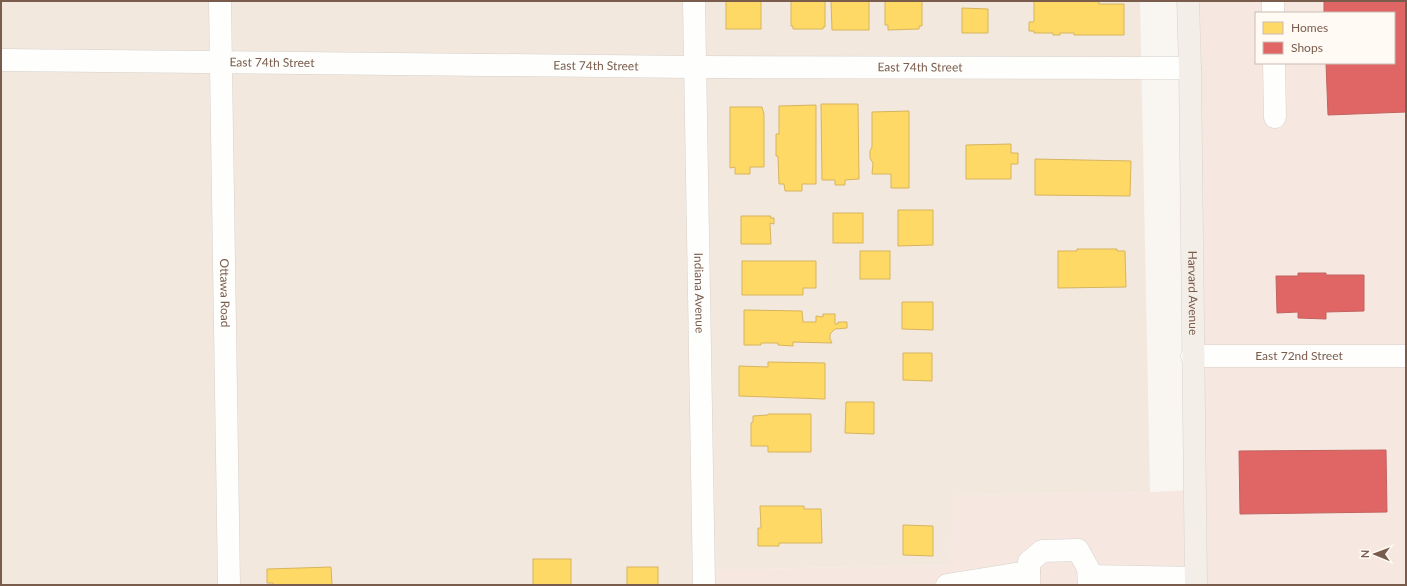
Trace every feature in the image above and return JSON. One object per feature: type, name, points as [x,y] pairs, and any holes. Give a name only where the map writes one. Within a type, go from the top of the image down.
[{"type":"main road","name":"Harvard Avenue","points":[[1188,1],[1195,582]]},
{"type":"street","name":"Ottawa Road","points":[[220,1],[229,585]]},
{"type":"street","name":"Indiana Avenue","points":[[694,1],[704,585]]},
{"type":"street","points":[[1273,1],[1273,12]]},
{"type":"street","name":"East 74th Street","points":[[1,60],[694,67],[1190,68]]},
{"type":"street","points":[[1274,64],[1275,117]]},
{"type":"street","name":"East 72nd Street","points":[[1192,356],[1406,356]]},
{"type":"street","points":[[947,585],[1029,579],[1029,562],[1042,551],[1078,550],[1088,568],[1089,581],[1195,582]]},
{"type":"shaded area","points":[[1,1],[1140,1],[1150,492],[954,495],[951,565],[704,570],[704,585],[1,585]]},
{"type":"shaded area","points":[[1188,1],[1406,1],[1406,585],[704,585],[703,570],[950,565],[954,495],[1194,490]]},
{"type":"building: Homes","points":[[726,1],[761,1],[761,29],[726,29]]},
{"type":"building: Homes","points":[[791,1],[825,1],[825,27],[823,27],[823,29],[793,29],[793,26],[791,26]]},
{"type":"building: Homes","points":[[831,1],[869,1],[869,30],[832,30]]},
{"type":"building: Homes","points":[[885,1],[922,1],[922,26],[919,26],[919,29],[888,30],[888,25],[885,25]]},
{"type":"building: Homes","points":[[1034,1],[1099,1],[1099,4],[1124,4],[1124,35],[1074,35],[1074,33],[1060,33],[1060,35],[1053,35],[1053,33],[1034,33],[1034,31],[1029,31],[1029,22],[1034,22]]},
{"type":"building: Homes","points":[[962,8],[988,9],[988,33],[962,33]]},
{"type":"building: Homes","points":[[821,104],[858,104],[859,179],[845,180],[845,185],[835,185],[835,180],[822,180]]},
{"type":"building: Homes","points":[[816,105],[816,184],[802,184],[802,191],[785,191],[784,184],[779,184],[778,156],[776,156],[776,134],[779,134],[779,106]]},
{"type":"building: Homes","points":[[730,107],[762,107],[764,114],[764,167],[750,167],[750,174],[735,174],[735,167],[730,168]]},
{"type":"building: Homes","points":[[909,111],[909,188],[891,188],[891,174],[872,174],[873,163],[870,158],[870,151],[872,147],[872,112]]},
{"type":"building: Homes","points":[[1011,144],[1011,153],[1018,153],[1018,164],[1011,164],[1011,179],[966,179],[966,145]]},
{"type":"building: Homes","points":[[1035,159],[1131,161],[1130,196],[1035,195]]},
{"type":"building: Homes","points":[[898,210],[933,210],[933,245],[898,246]]},
{"type":"building: Homes","points":[[833,213],[863,213],[863,243],[833,243]]},
{"type":"building: Homes","points":[[741,216],[771,216],[770,218],[774,218],[774,224],[770,223],[771,244],[741,244]]},
{"type":"building: Homes","points":[[1077,249],[1117,249],[1117,251],[1125,251],[1126,287],[1058,288],[1058,251],[1077,251]]},
{"type":"building: Homes","points":[[860,251],[890,251],[890,279],[860,279]]},
{"type":"building: Homes","points":[[742,261],[816,261],[816,288],[803,288],[803,295],[742,295]]},
{"type":"building: Homes","points":[[902,302],[933,302],[933,330],[902,329]]},
{"type":"building: Homes","points":[[744,310],[802,311],[803,322],[816,322],[816,316],[823,317],[823,314],[835,314],[835,324],[838,324],[838,322],[847,322],[847,328],[835,329],[830,334],[832,343],[793,342],[793,346],[778,345],[778,343],[744,345]]},
{"type":"building: Homes","points":[[903,353],[932,353],[932,381],[903,380]]},
{"type":"building: Homes","points":[[768,362],[825,363],[825,399],[739,396],[739,366],[768,367]]},
{"type":"building: Homes","points":[[846,402],[874,402],[874,434],[845,433]]},
{"type":"building: Homes","points":[[768,414],[811,414],[811,452],[768,452],[768,446],[751,446],[751,423],[753,422],[753,416]]},
{"type":"building: Homes","points":[[760,506],[804,506],[804,509],[821,509],[822,543],[779,543],[779,546],[758,546],[758,528],[761,528]]},
{"type":"building: Homes","points":[[903,525],[933,526],[933,556],[903,555]]},
{"type":"building: Homes","points":[[533,559],[571,559],[571,585],[533,585]]},
{"type":"building: Homes","points":[[331,567],[332,585],[273,585],[273,583],[267,583],[267,569]]},
{"type":"building: Homes","points":[[627,567],[658,567],[658,585],[627,585]]},
{"type":"building: Shops","points":[[1324,1],[1406,1],[1406,112],[1328,115],[1326,64],[1395,64],[1395,12],[1324,12]]},
{"type":"building: Shops","points":[[1298,273],[1364,275],[1364,311],[1326,312],[1326,319],[1298,318],[1298,312],[1277,313],[1276,276],[1298,276]]},
{"type":"building: Shops","points":[[1386,450],[1387,512],[1240,514],[1239,451]]}]
